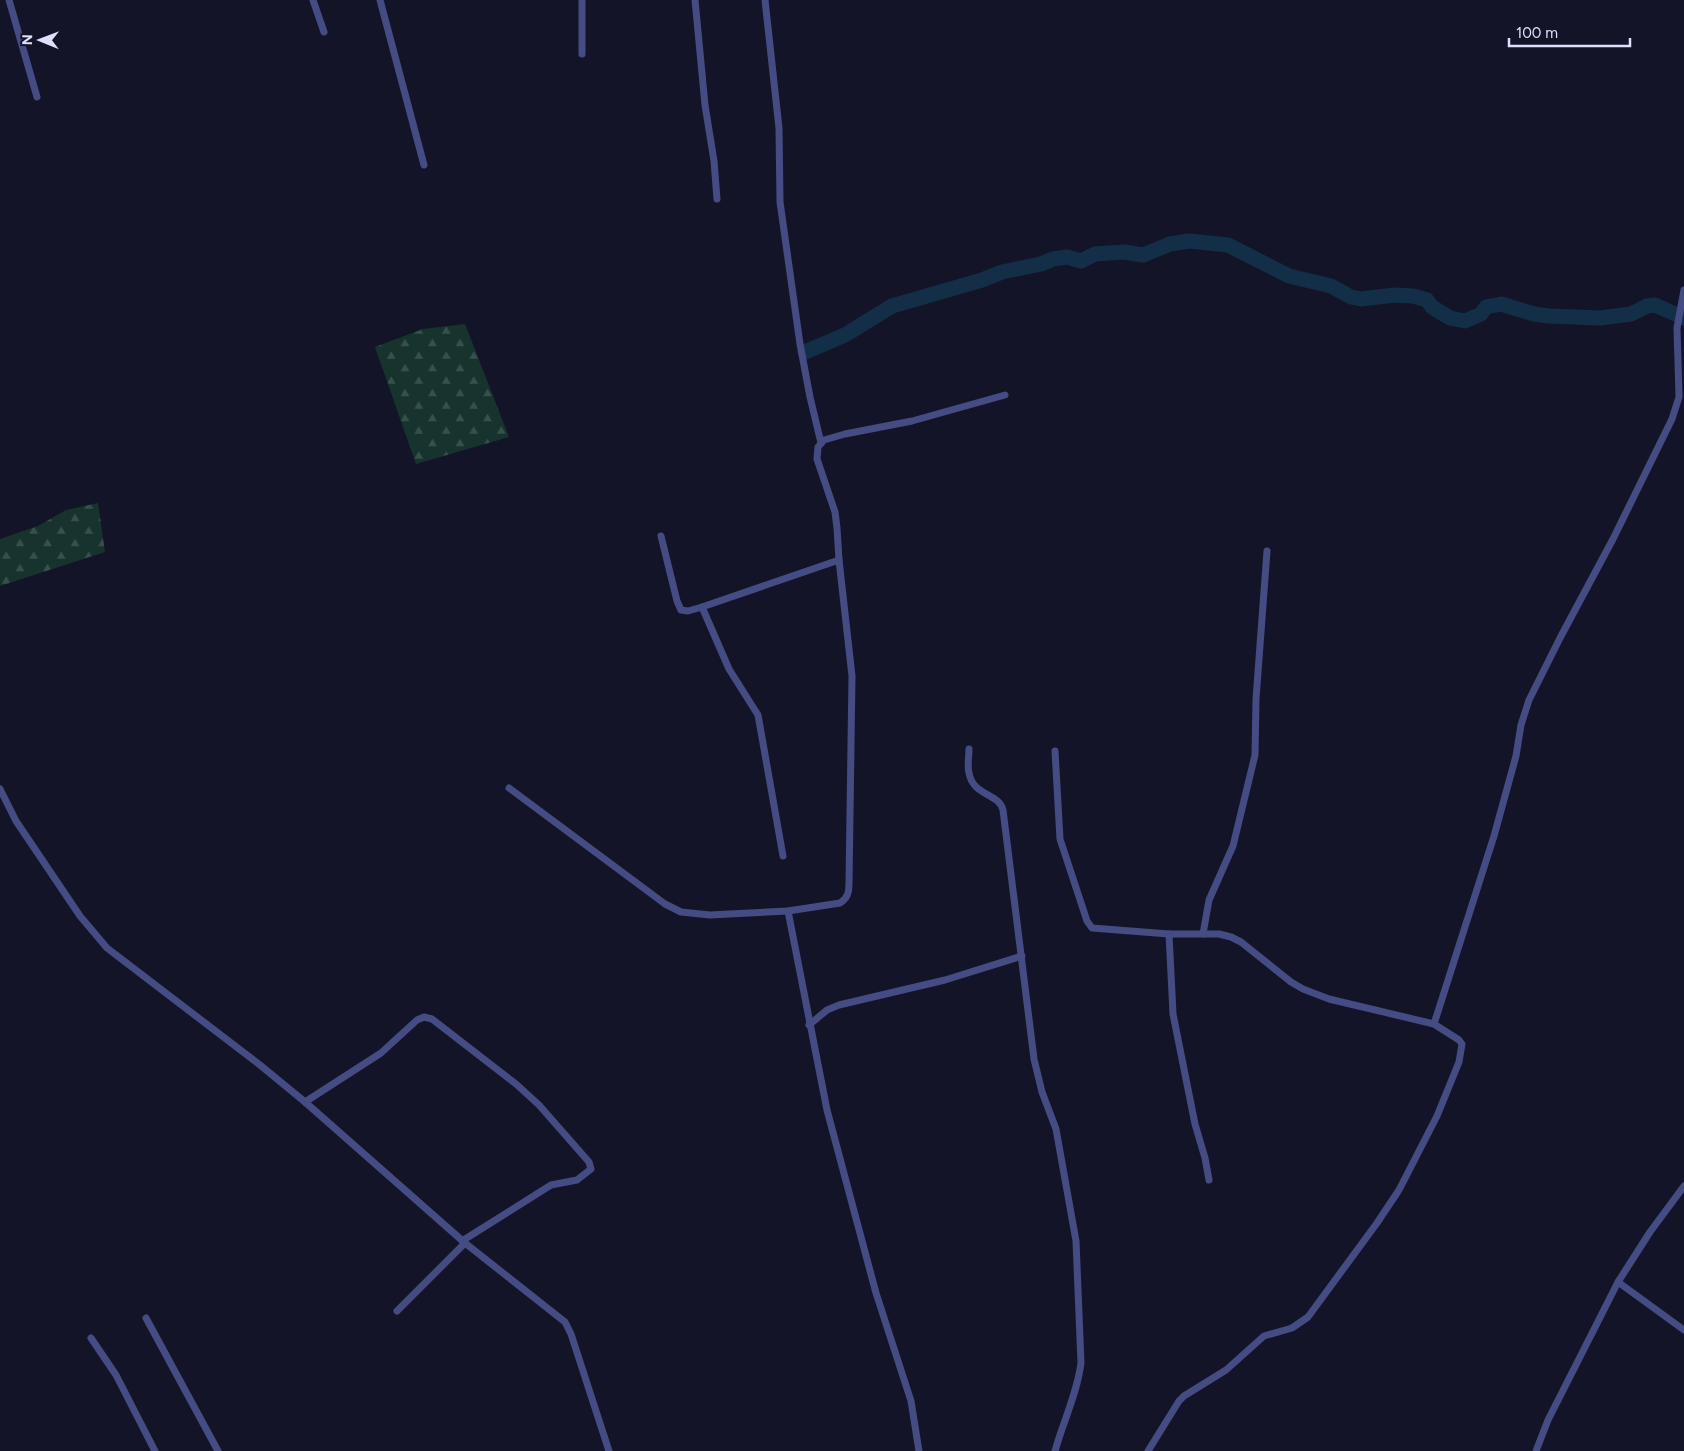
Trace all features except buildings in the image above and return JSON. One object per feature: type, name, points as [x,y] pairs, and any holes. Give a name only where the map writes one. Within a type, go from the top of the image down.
[{"type":"street","points":[[8,0],[37,97]]},
{"type":"street","points":[[313,0],[324,32]]},
{"type":"street","points":[[380,0],[424,166]]},
{"type":"street","points":[[582,0],[582,54]]},
{"type":"street","points":[[695,0],[705,105],[714,161],[717,199]]},
{"type":"street","points":[[509,788],[674,909],[689,914],[710,915],[788,911],[840,903],[847,897],[849,891],[852,684],[835,512],[818,459],[817,452],[820,443],[800,344],[780,202],[778,128],[765,0]]},
{"type":"street","points":[[1434,1024],[1494,836],[1529,700],[1613,539],[1672,418],[1679,397],[1677,328],[1684,290]]},
{"type":"street","points":[[820,443],[845,434],[912,421],[1005,395]]},
{"type":"street","points":[[661,536],[679,607],[684,611],[702,607],[839,560]]},
{"type":"street","points":[[1203,934],[1210,900],[1233,846],[1255,755],[1256,699],[1267,551]]},
{"type":"street","points":[[702,607],[728,669],[758,715],[783,856]]},
{"type":"street","points":[[969,748],[968,772],[971,781],[981,792],[1002,805],[1034,1059],[1042,1092],[1056,1129],[1076,1241],[1081,1363],[1079,1377],[1061,1427],[1055,1451]]},
{"type":"street","points":[[1056,751],[1060,840],[1090,926],[1096,929],[1231,937],[1241,942],[1291,982],[1303,989],[1329,999],[1434,1024],[1459,1040],[1462,1044],[1461,1055],[1437,1116],[1398,1190],[1378,1223],[1308,1317],[1292,1328],[1264,1336],[1226,1370],[1184,1396],[1148,1451]]},
{"type":"street","points":[[0,789],[16,821],[91,931],[107,948],[260,1065],[305,1102],[463,1242],[565,1322],[571,1334],[609,1451]]},
{"type":"street","points":[[788,911],[827,1110],[876,1293],[911,1401],[919,1451]]},
{"type":"street","points":[[1169,934],[1173,1014],[1195,1124],[1209,1180]]},
{"type":"street","points":[[809,1025],[827,1010],[839,1005],[945,980],[1022,956]]},
{"type":"street","points":[[305,1102],[368,1063],[417,1020],[424,1017],[432,1019],[516,1084],[539,1105],[589,1162],[591,1169],[577,1180],[552,1185],[463,1242],[397,1311]]},
{"type":"street","points":[[1536,1451],[1548,1420],[1618,1282],[1650,1232],[1684,1186]]},
{"type":"street","points":[[1618,1282],[1684,1330]]},
{"type":"street","points":[[146,1318],[218,1451]]},
{"type":"street","points":[[91,1338],[116,1375],[155,1451]]},
{"type":"green space","points":[[465,324],[509,437],[416,464],[375,347],[423,329]]},
{"type":"green space","points":[[98,503],[105,552],[0,586],[0,539],[38,526],[66,510]]},
{"type":"waterway","points":[[805,352],[845,335],[892,306],[982,280],[1002,272],[1067,257],[1081,261],[1095,254],[1124,252],[1143,255],[1170,244],[1189,241],[1228,245],[1289,276],[1331,286],[1351,297],[1361,299],[1395,295],[1413,296],[1427,300],[1432,307],[1450,318],[1465,321],[1481,314],[1486,307],[1501,304],[1534,314],[1548,316],[1600,318],[1631,314],[1647,306],[1655,305],[1684,318]]}]
